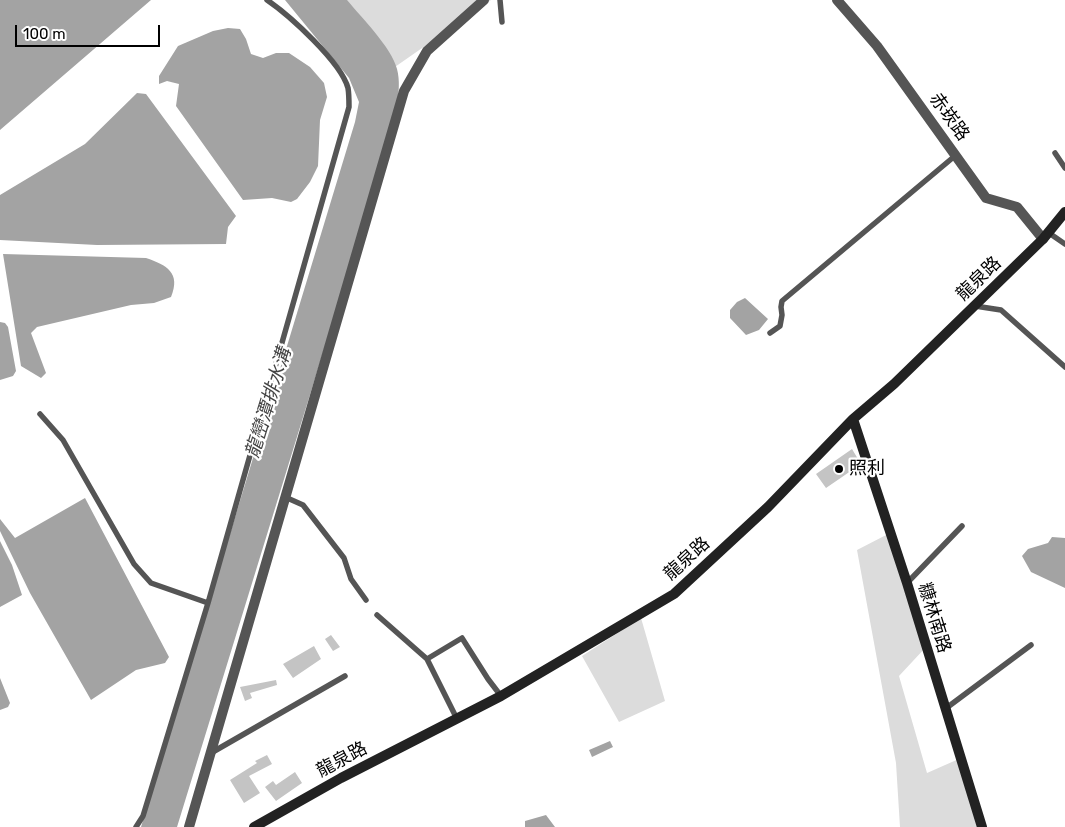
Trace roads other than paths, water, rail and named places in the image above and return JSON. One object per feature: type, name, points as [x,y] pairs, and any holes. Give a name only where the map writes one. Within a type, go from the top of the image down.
[{"type":"street","points":[[188,827],[404,91],[427,51],[484,0]]},
{"type":"street","name":"赤崁路","points":[[837,0],[877,46],[986,198],[1017,207],[1046,236]]},
{"type":"street","name":"龍泉路","points":[[254,827],[341,778],[501,696],[674,594],[768,507],[853,419],[894,384],[975,306],[1046,236],[1065,212]]},
{"type":"street","name":"糠林南路","points":[[853,419],[982,827]]},
{"type":"lane","points":[[136,827],[143,816],[208,603],[349,107],[348,88],[337,65],[283,11],[267,0]]},
{"type":"lane","points":[[500,0],[502,22]]},
{"type":"lane","points":[[1055,153],[1065,168]]},
{"type":"lane","points":[[770,333],[780,326],[782,315],[780,306],[782,301],[956,155]]},
{"type":"lane","points":[[1046,236],[1065,244]]},
{"type":"lane","points":[[975,306],[1001,310],[1065,367]]},
{"type":"lane","points":[[40,414],[62,440],[134,564],[151,584],[208,603]]},
{"type":"lane","points":[[285,497],[303,505],[344,558],[351,579],[366,600]]},
{"type":"lane","points":[[906,583],[962,526]]},
{"type":"lane","points":[[377,615],[427,659],[457,719]]},
{"type":"lane","points":[[427,659],[462,638],[501,696]]},
{"type":"lane","points":[[946,709],[1031,645]]},
{"type":"lane","points":[[209,754],[346,676]]},
{"type":"place","name":"照利","points":[[839,469]]},
{"type":"water label","name":"龍巒潭排水溝","points":[[269,403]]}]
